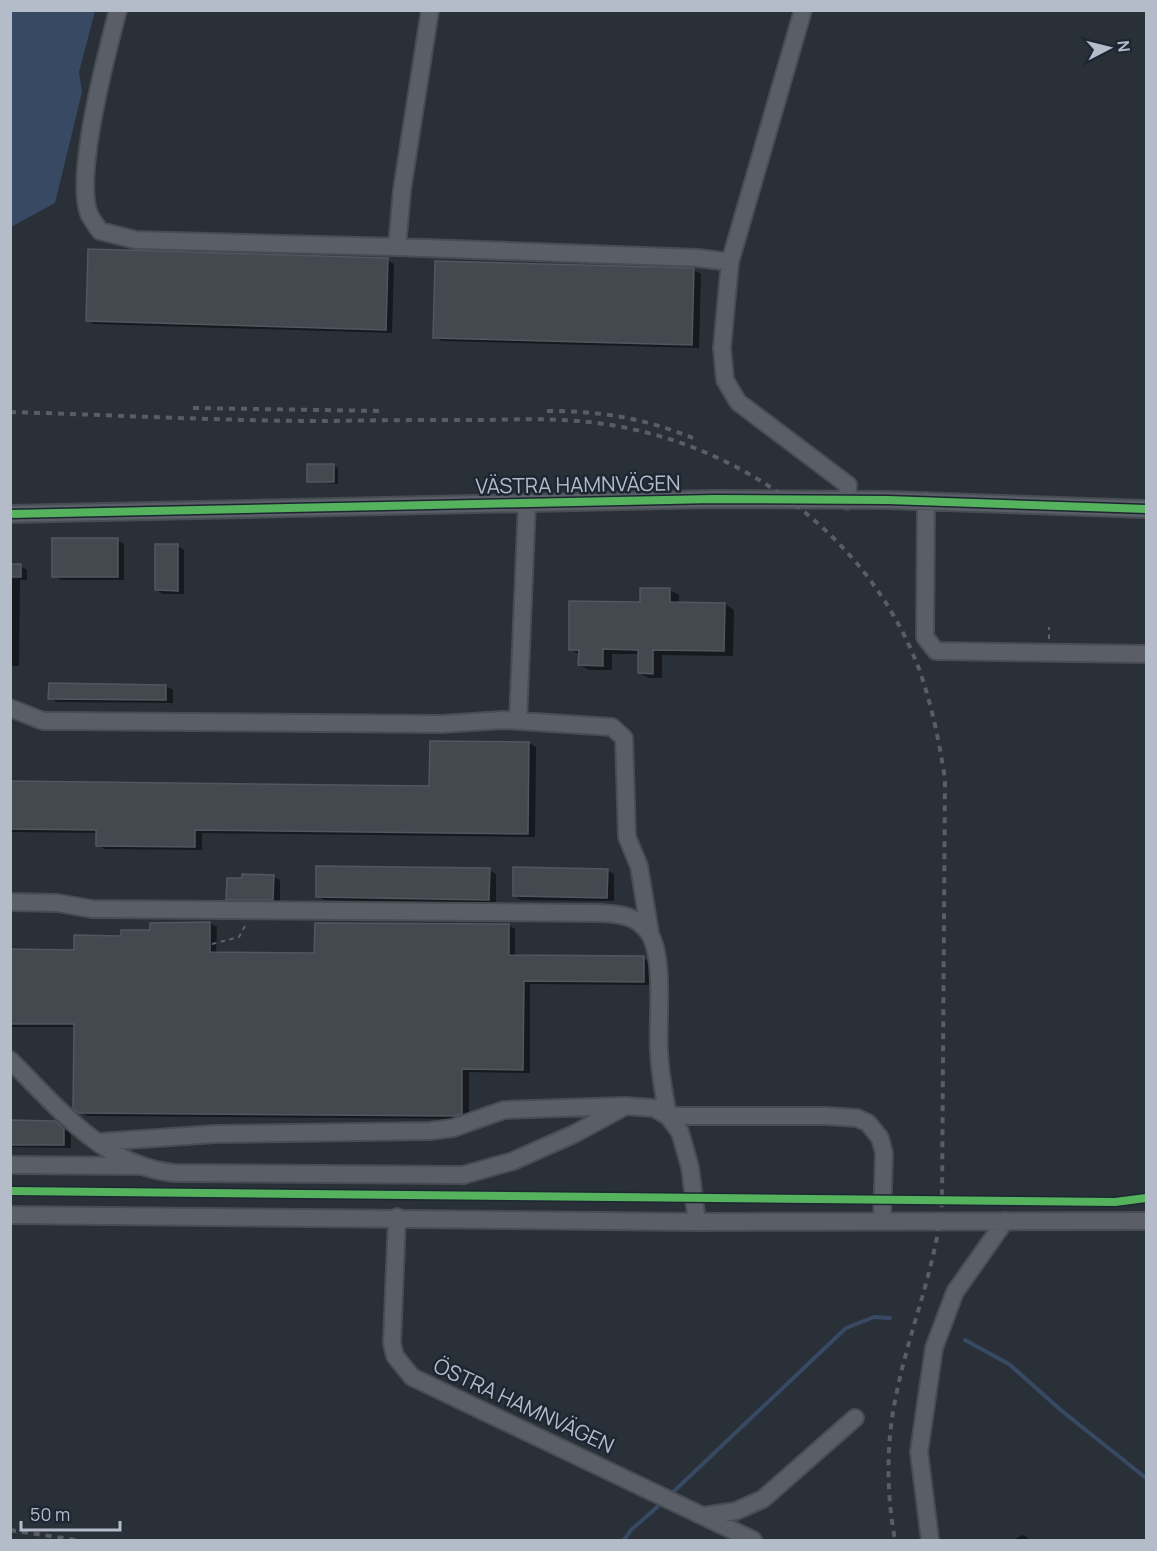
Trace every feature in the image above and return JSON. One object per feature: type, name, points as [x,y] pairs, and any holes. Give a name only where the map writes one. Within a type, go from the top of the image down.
[{"type":"street","points":[[118,10],[105,63],[85,178],[88,214],[100,231],[136,240],[397,247],[730,261]]},
{"type":"street","points":[[397,247],[402,190],[430,10]]},
{"type":"street","points":[[803,10],[730,261],[722,348],[725,380],[738,402],[848,485],[847,501]]},
{"type":"street","name":"VÄSTRA HAMNVÄGEN","points":[[10,514],[713,499],[926,501],[1146,508]]},
{"type":"street","points":[[926,501],[925,637],[936,651],[1146,654]]},
{"type":"street","points":[[518,721],[527,502]]},
{"type":"street","points":[[10,708],[43,721],[441,724],[518,721],[612,727],[624,738],[627,837],[639,866],[650,934],[658,956],[659,1055],[668,1116]]},
{"type":"street","points":[[10,902],[58,903],[92,909],[600,913],[627,916],[636,920],[650,934]]},
{"type":"street","points":[[10,1060],[60,1112],[99,1142],[144,1166]]},
{"type":"street","points":[[10,1165],[144,1166],[175,1173],[463,1175],[492,1168],[530,1153],[574,1134],[625,1106]]},
{"type":"street","points":[[99,1142],[215,1134],[430,1131],[453,1128],[504,1110],[625,1106],[654,1108],[668,1116],[680,1132],[685,1148],[697,1221]]},
{"type":"street","points":[[668,1116],[825,1116],[856,1118],[868,1123],[880,1138],[884,1153],[882,1221]]},
{"type":"street","points":[[10,1215],[697,1221],[1146,1221]]},
{"type":"street","name":"ÖSTRA HAMNVÄGEN","points":[[397,1217],[391,1335],[395,1356],[407,1372],[423,1384],[656,1492],[753,1540]]},
{"type":"street","points":[[930,1540],[919,1452],[934,1348],[955,1292],[1005,1221]]},
{"type":"street","points":[[703,1516],[736,1511],[763,1499],[855,1418]]},
{"type":"path","points":[[212,944],[239,937],[245,925],[246,911]]},
{"type":"water","points":[[11,10],[95,11],[79,72],[82,92],[55,203],[11,227]]},
{"type":"building","points":[[88,249],[388,258],[386,330],[86,321]]},
{"type":"building","points":[[435,261],[694,268],[692,345],[433,338]]},
{"type":"building","points":[[307,464],[334,464],[334,482],[307,482]]},
{"type":"building","points":[[52,538],[118,538],[118,577],[52,577]]},
{"type":"building","points":[[155,544],[178,544],[178,591],[155,590]]},
{"type":"building","points":[[10,564],[21,564],[21,577],[10,577]]},
{"type":"building","points":[[640,588],[670,588],[670,602],[725,603],[724,651],[653,650],[653,674],[638,673],[638,650],[603,649],[603,666],[578,665],[579,650],[569,650],[569,601],[640,602]]},
{"type":"building","points":[[49,683],[166,685],[166,700],[48,699]]},
{"type":"building","points":[[430,741],[529,742],[528,834],[195,830],[195,847],[96,846],[96,830],[10,829],[10,781],[429,786]]},
{"type":"building","points":[[316,866],[490,868],[489,900],[316,897]]},
{"type":"building","points":[[513,867],[608,869],[607,898],[513,896]]},
{"type":"building","points":[[242,874],[274,875],[273,900],[226,900],[227,878],[242,878]]},
{"type":"building","points":[[210,922],[210,952],[314,953],[315,923],[509,924],[509,955],[644,956],[644,982],[524,981],[523,1070],[462,1069],[462,1114],[456,1116],[79,1113],[73,1109],[74,1024],[10,1024],[10,949],[74,950],[74,935],[121,936],[121,930],[150,930],[150,923]]},
{"type":"building","points":[[10,1120],[55,1121],[64,1129],[64,1145],[10,1145]]},
{"type":"waterway","points":[[669,1496],[846,1328],[874,1317],[890,1318]]},
{"type":"waterway","points":[[965,1340],[1009,1364],[1062,1411],[1146,1478]]},
{"type":"waterway","points":[[624,1540],[631,1530],[664,1501]]},
{"type":"railway","points":[[193,408],[382,411]]},
{"type":"railway","points":[[547,411],[586,412],[622,417],[657,425],[693,438]]},
{"type":"railway","points":[[10,412],[288,421],[545,419],[604,424],[655,435],[704,452],[751,475],[795,504],[834,538],[868,577],[897,621],[919,669],[935,723],[945,779],[942,1200],[935,1248],[902,1367],[893,1409],[888,1466],[895,1540]]},
{"type":"railway","points":[[10,1530],[76,1540]]},
{"type":"cycle path","points":[[10,514],[713,499],[888,500],[1146,509]]},
{"type":"cycle path","points":[[10,1191],[1115,1202],[1146,1198]]}]
